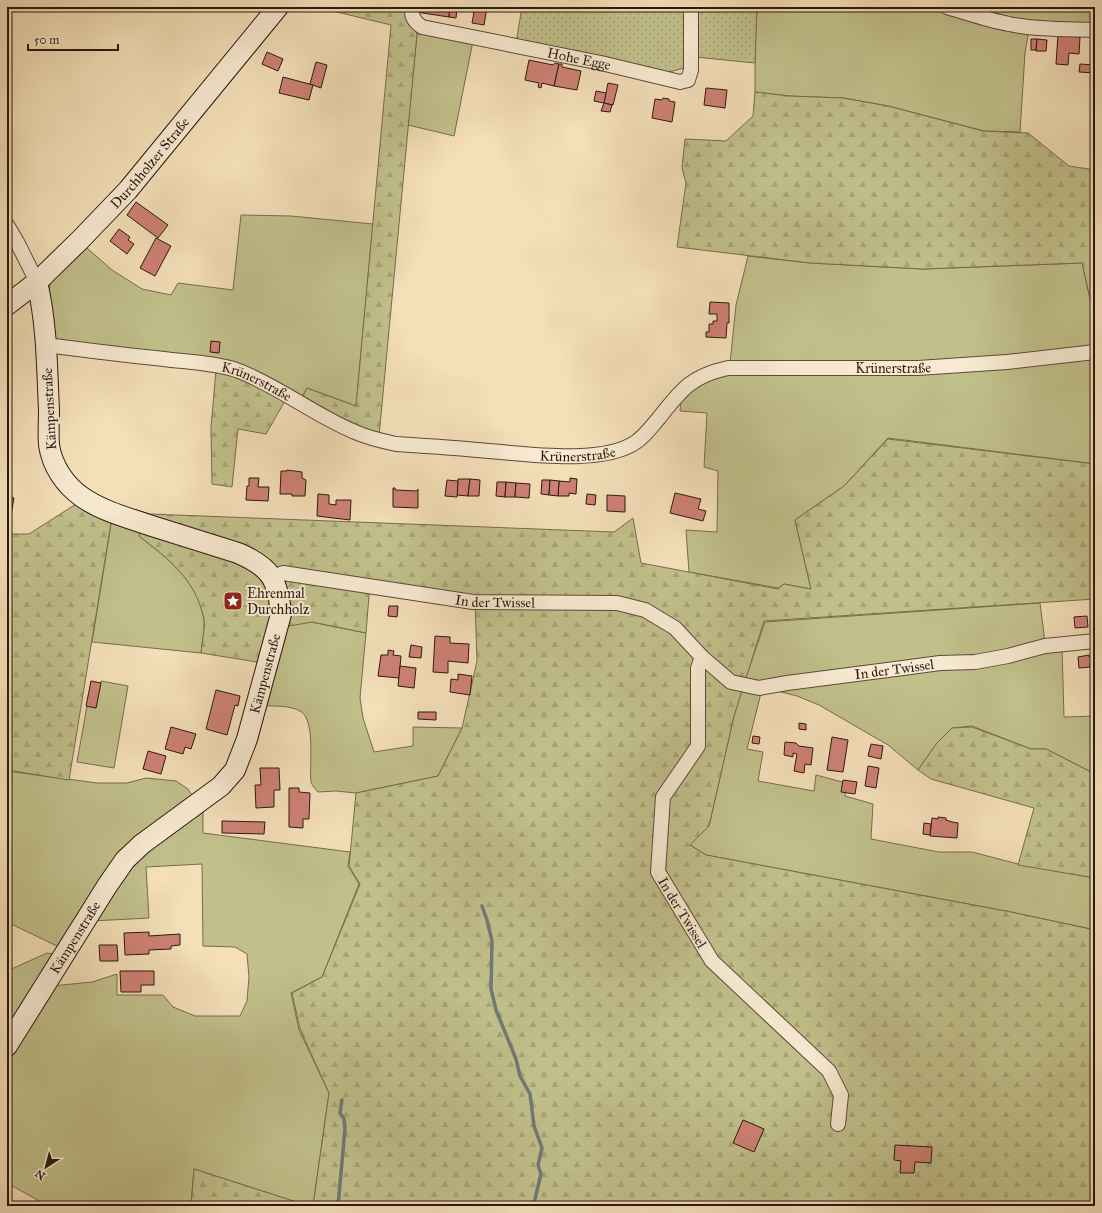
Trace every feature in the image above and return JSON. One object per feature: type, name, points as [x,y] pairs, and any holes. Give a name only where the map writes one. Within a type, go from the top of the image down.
[{"type":"street","name":"Durchholzer Straße","points":[[7,305],[37,282],[128,190],[278,7]]},
{"type":"street","name":"Hohe Egge","points":[[412,7],[411,13],[414,22],[422,27],[601,63],[680,82],[688,80],[691,70],[691,7]]},
{"type":"street","points":[[947,7],[979,17],[1010,24],[1095,30]]},
{"type":"street","points":[[7,225],[37,282]]},
{"type":"street","name":"Kämpenstraße","points":[[7,1046],[118,868],[142,844],[221,786],[235,770],[247,739],[280,614],[279,598],[273,577],[253,559],[121,516],[82,497],[68,485],[59,474],[53,462],[49,445],[46,345],[42,301],[37,282]]},
{"type":"street","name":"Krünerstraße","points":[[46,345],[219,366],[237,371],[271,387],[355,433],[375,440],[396,444],[552,456],[592,455],[604,453],[626,447],[636,442],[680,392],[697,378],[710,372],[728,368],[918,368],[1007,362],[1095,352]]},
{"type":"street","name":"In der Twissel","points":[[273,577],[283,572],[473,602],[617,603],[646,610],[675,628],[702,657],[731,682],[759,688],[940,663],[975,662],[1045,646],[1095,641]]},
{"type":"street","name":"In der Twissel","points":[[702,657],[698,668],[698,746],[663,798],[658,872],[712,960],[829,1071],[841,1095],[838,1124]]},
{"type":"green space","points":[[316,7],[409,7],[409,17],[417,34],[379,436],[357,429],[302,398],[307,388],[356,406],[391,25]]},
{"type":"green space","points":[[522,7],[688,7],[688,67],[662,74],[516,43]]},
{"type":"green space","points":[[695,7],[757,7],[755,63],[695,57]]},
{"type":"green space","points":[[757,7],[937,7],[979,20],[1029,30],[1025,53],[1020,132],[984,131],[888,106],[843,98],[789,96],[755,92]]},
{"type":"green space","points":[[958,7],[1095,7],[1095,26],[1040,23]]},
{"type":"green space","points":[[413,24],[473,41],[454,136],[408,125],[417,34]]},
{"type":"green space","points":[[755,92],[789,96],[843,98],[888,106],[983,131],[1028,133],[1069,166],[1095,170],[1095,320],[1082,263],[922,269],[810,263],[677,247],[686,183],[682,168],[685,139],[726,141],[753,116]]},
{"type":"green space","points":[[241,215],[291,216],[373,224],[356,406],[307,388],[301,398],[255,373],[54,340],[50,304],[50,284],[60,270],[87,248],[112,270],[142,289],[171,295],[178,283],[233,290]]},
{"type":"green space","points":[[748,256],[810,263],[923,269],[1082,263],[1095,321],[1095,347],[930,362],[730,363],[736,305]]},
{"type":"green space","points":[[1095,356],[1095,464],[888,438],[844,486],[795,520],[811,589],[784,584],[778,588],[689,572],[686,530],[717,532],[718,471],[704,467],[707,413],[680,411],[681,399],[691,389],[719,374]]},
{"type":"green space","points":[[216,370],[234,374],[285,401],[266,434],[238,429],[232,487],[212,484],[211,428]]},
{"type":"green space","points":[[888,439],[1095,464],[1095,599],[764,621],[734,716],[709,826],[690,845],[706,855],[1011,912],[1095,930],[1095,1206],[313,1206],[329,1093],[300,1029],[292,993],[322,977],[360,884],[349,866],[356,793],[438,776],[462,728],[477,661],[475,600],[370,583],[366,633],[312,622],[272,629],[263,663],[201,653],[204,619],[195,593],[171,562],[139,536],[145,519],[122,506],[150,514],[614,532],[633,518],[641,563],[778,589],[784,584],[811,589],[795,520],[844,486]]},
{"type":"green space","points":[[76,504],[112,517],[69,780],[7,770],[7,534],[29,534]]},
{"type":"green space","points":[[112,518],[143,526],[139,536],[170,562],[188,582],[195,593],[204,619],[201,653],[92,642]]},
{"type":"green space","points":[[1040,603],[1045,642],[1006,654],[744,683],[765,622]]},
{"type":"green space","points":[[311,622],[366,633],[360,698],[363,718],[374,752],[413,746],[413,727],[462,728],[438,776],[356,793],[336,791],[318,792],[316,790],[311,782],[310,733],[305,716],[296,709],[281,706],[261,706],[281,627]]},
{"type":"green space","points":[[1062,647],[1064,717],[1095,716],[1095,774],[1046,749],[1031,749],[972,726],[952,728],[937,743],[918,770],[888,745],[819,705],[797,696],[770,689]]},
{"type":"green space","points":[[101,681],[128,686],[114,768],[77,762],[87,706],[96,708]]},
{"type":"green space","points":[[743,686],[761,693],[747,749],[763,752],[758,781],[814,791],[816,775],[846,783],[845,796],[873,804],[871,839],[939,852],[972,852],[1018,864],[1095,878],[1095,930],[1011,912],[706,855],[690,845],[709,826],[734,716]]},
{"type":"green space","points":[[972,727],[1031,749],[1046,749],[1095,774],[1095,878],[1018,865],[1034,808],[931,779],[918,770],[937,743],[952,728]]},
{"type":"green space","points":[[7,771],[97,783],[127,783],[146,778],[176,781],[188,789],[193,797],[59,947],[7,922]]},
{"type":"green space","points":[[203,806],[203,833],[350,852],[348,866],[359,884],[322,977],[291,993],[299,1030],[329,1093],[313,1206],[308,1206],[194,1169],[191,1206],[48,1206],[7,1183],[7,1056],[52,986],[92,982],[117,974],[117,995],[163,995],[173,1007],[195,1016],[240,1016],[247,1001],[249,977],[247,954],[235,947],[203,946],[202,864],[146,867],[149,918],[92,921],[135,856]]},
{"type":"green space","points":[[47,953],[60,955],[7,1035],[7,971]]},
{"type":"green space","points":[[194,1169],[309,1206],[191,1206]]},
{"type":"building","points":[[417,7],[450,7],[449,17],[416,12]]},
{"type":"building","points":[[450,7],[487,7],[484,25],[472,23],[474,12],[457,9],[456,18],[449,17]]},
{"type":"building","points":[[1058,35],[1080,37],[1079,54],[1069,53],[1068,65],[1056,64]]},
{"type":"building","points":[[1031,39],[1037,39],[1036,50],[1031,50]]},
{"type":"building","points":[[1037,39],[1047,40],[1046,51],[1036,51]]},
{"type":"building","points":[[267,52],[283,59],[278,71],[262,64]]},
{"type":"building","points":[[529,60],[553,65],[555,63],[559,64],[554,86],[542,83],[541,88],[538,87],[539,83],[525,80]]},
{"type":"building","points":[[316,62],[327,65],[321,88],[310,84]]},
{"type":"building","points":[[559,64],[562,64],[562,67],[581,71],[577,90],[554,86]]},
{"type":"building","points":[[1080,64],[1095,65],[1095,73],[1079,72]]},
{"type":"building","points":[[283,77],[313,85],[309,100],[279,93]]},
{"type":"building","points":[[608,83],[618,85],[613,105],[604,103]]},
{"type":"building","points":[[706,88],[727,90],[725,108],[704,105]]},
{"type":"building","points":[[596,91],[606,93],[604,103],[594,101]]},
{"type":"building","points":[[663,98],[675,102],[672,122],[652,118],[655,99],[662,100]]},
{"type":"building","points":[[604,103],[612,105],[610,112],[601,111]]},
{"type":"building","points":[[136,202],[168,225],[158,238],[127,215]]},
{"type":"building","points":[[119,229],[130,237],[128,240],[134,244],[127,254],[110,241]]},
{"type":"building","points":[[156,238],[171,246],[155,276],[140,268]]},
{"type":"building","points":[[710,302],[729,303],[729,323],[727,323],[726,338],[706,337],[706,332],[709,332],[709,324],[713,324],[713,321],[717,321],[717,314],[709,314]]},
{"type":"building","points":[[211,341],[220,342],[219,353],[210,352]]},
{"type":"building","points":[[287,470],[302,472],[302,478],[306,480],[305,496],[280,494],[281,471]]},
{"type":"building","points":[[249,478],[259,478],[258,487],[269,487],[268,501],[246,500]]},
{"type":"building","points":[[570,478],[577,479],[576,494],[569,493],[569,496],[558,496],[559,481],[570,482]]},
{"type":"building","points":[[458,479],[470,479],[468,496],[457,495]]},
{"type":"building","points":[[470,479],[480,480],[479,496],[468,496]]},
{"type":"building","points":[[447,480],[458,481],[457,497],[445,496]]},
{"type":"building","points":[[542,480],[550,480],[549,495],[541,494]]},
{"type":"building","points":[[550,480],[559,481],[558,496],[549,495]]},
{"type":"building","points":[[497,482],[506,482],[505,497],[496,496]]},
{"type":"building","points":[[506,482],[516,483],[515,497],[505,497]]},
{"type":"building","points":[[516,483],[530,484],[529,498],[515,497]]},
{"type":"building","points":[[393,488],[395,488],[395,490],[417,491],[418,489],[418,508],[393,507]]},
{"type":"building","points":[[675,493],[701,499],[698,509],[706,511],[703,521],[670,513]]},
{"type":"building","points":[[318,494],[329,495],[329,504],[336,505],[336,500],[351,500],[350,520],[317,516]]},
{"type":"building","points":[[587,494],[596,495],[595,505],[586,504]]},
{"type":"building","points":[[607,495],[625,496],[625,512],[607,511]]},
{"type":"building","points":[[7,497],[14,498],[11,515],[7,515]]},
{"type":"building","points":[[389,606],[398,606],[397,617],[388,616]]},
{"type":"building","points":[[1087,616],[1088,627],[1075,628],[1074,617]]},
{"type":"building","points":[[435,636],[450,637],[450,643],[469,644],[468,663],[448,661],[448,673],[433,672]]},
{"type":"building","points":[[411,645],[422,647],[421,658],[409,657]]},
{"type":"building","points":[[388,650],[394,651],[393,655],[401,656],[399,678],[378,676],[381,655],[388,655]]},
{"type":"building","points":[[1092,650],[1095,650],[1095,666],[1093,663],[1090,663],[1090,667],[1079,668],[1078,657],[1089,655],[1089,657],[1093,656]]},
{"type":"building","points":[[400,666],[416,668],[414,688],[398,686]]},
{"type":"building","points":[[458,674],[472,676],[470,695],[450,692],[451,679],[458,680]]},
{"type":"building","points":[[91,681],[101,683],[96,708],[86,706]]},
{"type":"building","points":[[216,690],[240,696],[238,706],[235,705],[227,735],[206,729]]},
{"type":"building","points":[[418,712],[436,712],[436,720],[418,719]]},
{"type":"building","points":[[799,723],[806,724],[806,730],[799,729]]},
{"type":"building","points":[[171,727],[196,734],[191,749],[185,747],[183,754],[165,749]]},
{"type":"building","points":[[753,736],[760,737],[759,744],[752,743]]},
{"type":"building","points":[[832,737],[848,740],[843,772],[827,770]]},
{"type":"building","points":[[785,742],[796,743],[799,746],[813,748],[811,765],[805,764],[804,773],[794,771],[797,754],[793,753],[793,757],[784,755]]},
{"type":"building","points":[[871,744],[883,746],[881,759],[868,756]]},
{"type":"building","points":[[148,751],[166,756],[161,774],[143,769]]},
{"type":"building","points":[[868,766],[879,768],[876,788],[865,786]]},
{"type":"building","points":[[260,768],[279,768],[280,790],[274,790],[274,807],[256,808],[255,785],[261,785]]},
{"type":"building","points":[[843,780],[857,782],[855,794],[841,792]]},
{"type":"building","points":[[289,788],[299,788],[299,792],[310,793],[309,819],[303,819],[303,828],[289,827]]},
{"type":"building","points":[[938,817],[946,818],[946,820],[958,823],[957,838],[930,836],[932,818],[938,819]]},
{"type":"building","points":[[222,821],[265,822],[264,834],[222,833]]},
{"type":"building","points":[[924,823],[931,824],[930,835],[923,834]]},
{"type":"building","points":[[149,932],[149,936],[180,934],[180,945],[171,946],[171,949],[149,950],[149,954],[125,955],[124,933]]},
{"type":"building","points":[[99,945],[117,945],[118,961],[100,961]]},
{"type":"building","points":[[120,971],[154,971],[154,985],[141,985],[141,992],[121,992]]},
{"type":"building","points":[[743,1120],[764,1129],[754,1152],[733,1143]]},
{"type":"building","points":[[895,1145],[932,1147],[931,1163],[915,1162],[914,1173],[900,1173],[901,1161],[894,1160]]},
{"type":"waterway","points":[[482,906],[492,941],[491,989],[496,1010],[516,1059],[520,1076],[530,1094],[534,1126],[542,1148],[538,1165],[541,1174],[534,1203],[535,1206]]},
{"type":"waterway","points":[[338,1206],[345,1129],[344,1119],[340,1113],[342,1100]]},
{"type":"place","name":"Ehrenmal Durchholz","points":[[233,601]]}]
